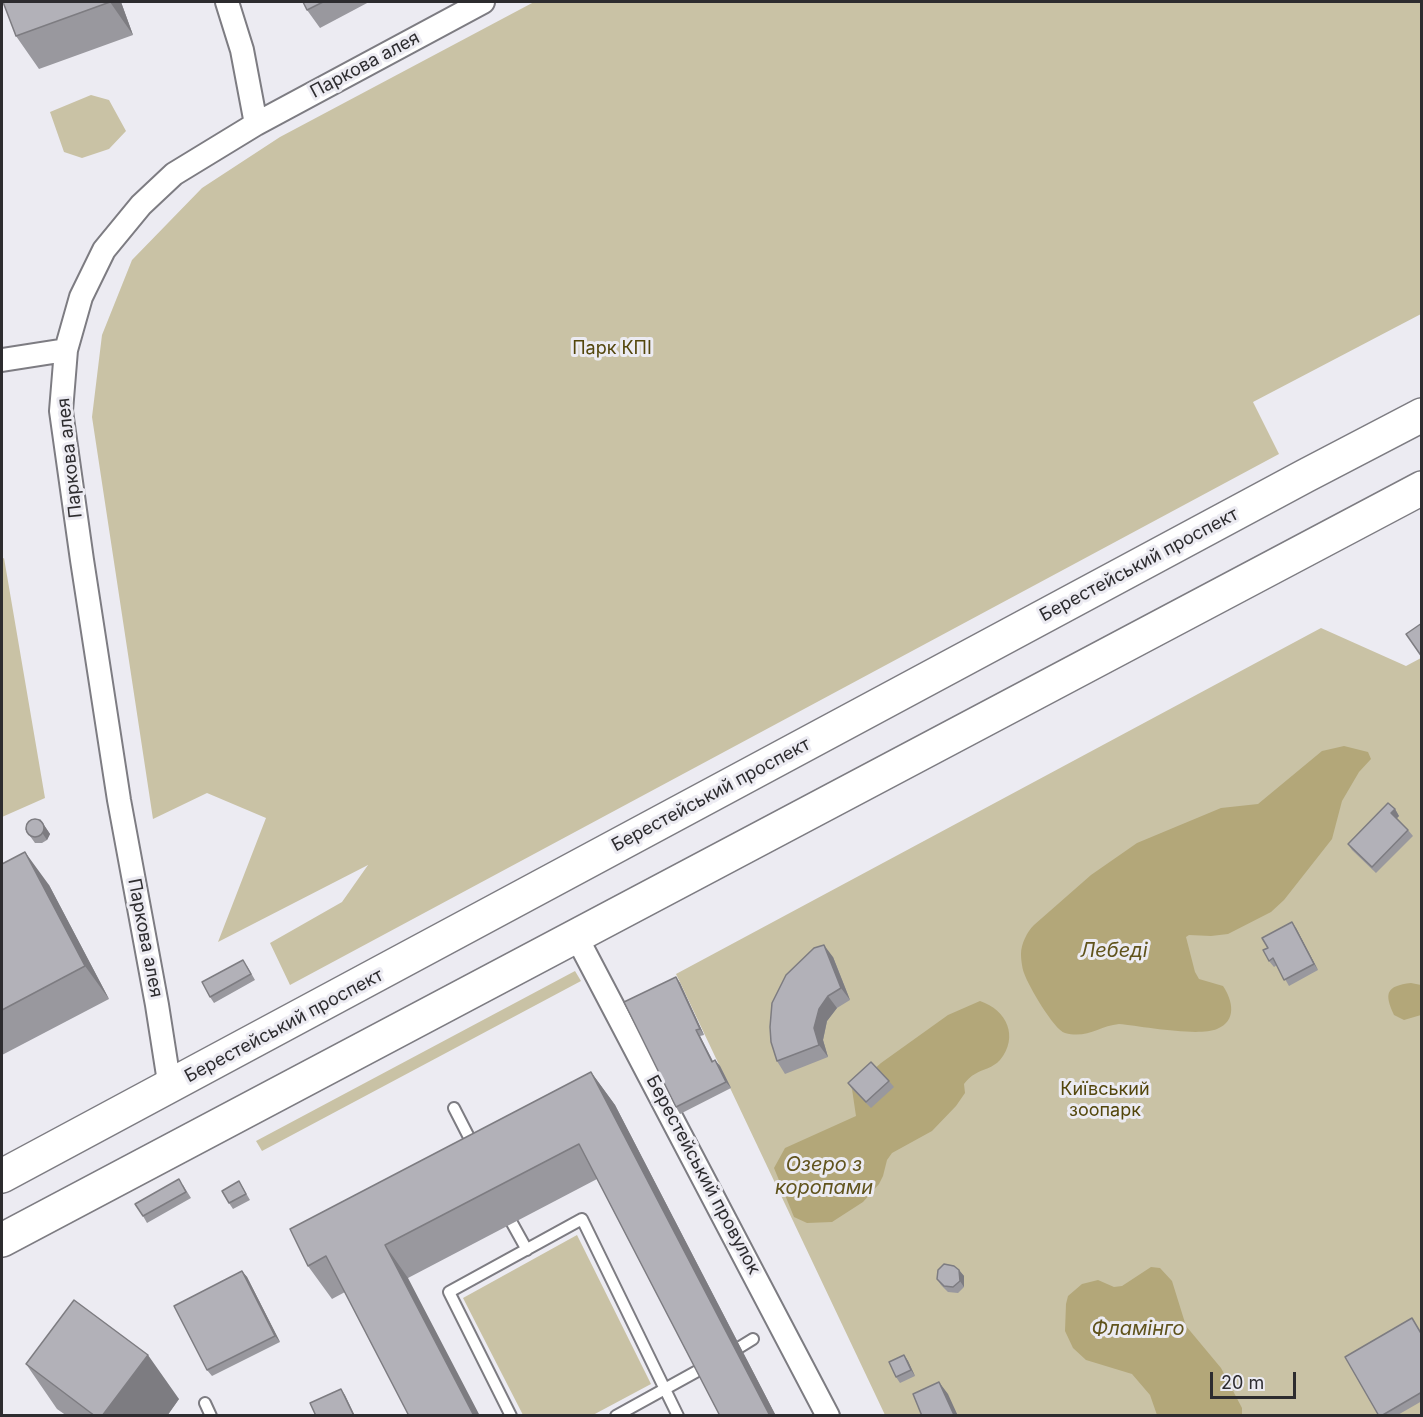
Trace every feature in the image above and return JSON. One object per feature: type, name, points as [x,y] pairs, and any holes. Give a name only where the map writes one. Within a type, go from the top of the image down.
[{"type":"main road","name":"Берестейський проспект","points":[[2,1176],[1422,415]]},
{"type":"main road","points":[[2,1240],[1422,488]]},
{"type":"street","points":[[227,2],[242,50],[256,124]]},
{"type":"street","name":"Паркова алея","points":[[170,1088],[121,809],[61,411],[66,350],[81,297],[104,250],[141,205],[174,174],[256,124],[483,2]]},
{"type":"street","points":[[2,360],[66,350]]},
{"type":"street","name":"Берестейський провулок","points":[[576,936],[828,1416]]},
{"type":"lane","points":[[454,1108],[478,1154]]},
{"type":"lane","points":[[511,1416],[450,1292],[582,1219],[678,1416]]},
{"type":"lane","points":[[512,1223],[527,1250]]},
{"type":"lane","points":[[740,1347],[753,1339]]},
{"type":"lane","points":[[616,1416],[701,1369]]},
{"type":"lane","points":[[205,1403],[211,1416]]},
{"type":"green space","name":"Парк КПІ","points":[[534,2],[1421,2],[1421,314],[1253,402],[1279,454],[290,985],[270,943],[342,902],[368,865],[218,942],[266,818],[207,793],[153,819],[92,417],[102,335],[132,260],[202,188],[280,137]]},
{"type":"green space","points":[[91,95],[109,100],[126,131],[109,149],[82,158],[64,152],[50,112]]},
{"type":"green space","points":[[4,558],[45,798],[2,817],[2,559]]},
{"type":"green space","name":"Київський зоопарк","points":[[1321,628],[1406,666],[1421,658],[1421,1415],[885,1415],[676,974]]},
{"type":"green space","points":[[575,971],[581,981],[262,1151],[256,1141]]},
{"type":"green space","points":[[577,1235],[651,1384],[593,1415],[523,1415],[463,1298]]},
{"type":"water","name":"Лебеді","points":[[1344,746],[1368,752],[1371,759],[1359,772],[1342,801],[1332,839],[1284,900],[1271,912],[1228,934],[1186,937],[1199,979],[1223,986],[1229,998],[1231,1010],[1228,1021],[1217,1029],[1197,1032],[1119,1024],[1080,1034],[1065,1033],[1060,1030],[1042,1006],[1026,979],[1023,969],[1022,946],[1034,925],[1091,875],[1137,843],[1221,808],[1258,804],[1322,751]]},
{"type":"water","points":[[1411,983],[1421,985],[1421,1015],[1404,1020],[1394,1015],[1388,996],[1396,986]]},
{"type":"water","name":"Озеро з коропами","points":[[980,1001],[997,1011],[1007,1025],[1009,1042],[1000,1060],[975,1074],[964,1084],[965,1093],[932,1131],[892,1153],[887,1160],[879,1184],[863,1202],[832,1222],[807,1223],[794,1217],[774,1168],[785,1148],[856,1116],[852,1089],[881,1063],[948,1015]]},
{"type":"water","name":"Фламінго","points":[[1151,1267],[1160,1268],[1172,1281],[1186,1326],[1221,1368],[1242,1408],[1242,1415],[1157,1415],[1150,1395],[1132,1374],[1086,1360],[1073,1348],[1065,1331],[1068,1296],[1082,1284],[1098,1280],[1114,1287],[1122,1286]]},
{"type":"building","points":[[3,2],[110,2],[16,36]]},
{"type":"building","points":[[303,2],[323,2],[307,10]]},
{"type":"building","points":[[1422,623],[1422,657],[1406,634]]},
{"type":"building","points":[[1388,803],[1395,809],[1391,813],[1408,830],[1372,867],[1348,844]]},
{"type":"building","points":[[31,819],[39,819],[44,824],[42,835],[31,837],[26,832],[26,824]]},
{"type":"building","points":[[25,852],[85,966],[2,1010],[2,864]]},
{"type":"building","points":[[1292,922],[1314,964],[1284,980],[1273,958],[1269,961],[1263,950],[1268,948],[1262,938]]},
{"type":"building","points":[[824,945],[841,988],[828,996],[819,1009],[814,1028],[819,1045],[777,1061],[771,1042],[772,1003],[786,975],[814,948]]},
{"type":"building","points":[[243,960],[251,974],[210,997],[202,982]]},
{"type":"building","points":[[676,977],[700,1029],[696,1030],[712,1062],[715,1060],[726,1082],[676,1107],[624,1002]]},
{"type":"building","points":[[871,1062],[889,1081],[866,1102],[848,1083]]},
{"type":"building","points":[[591,1072],[770,1416],[720,1416],[579,1144],[385,1245],[474,1416],[409,1416],[326,1256],[308,1266],[290,1229]]},
{"type":"building","points":[[179,1179],[186,1192],[143,1216],[135,1204]]},
{"type":"building","points":[[239,1181],[246,1194],[229,1203],[222,1191]]},
{"type":"building","points":[[944,1264],[954,1266],[959,1270],[960,1281],[953,1287],[944,1286],[937,1279],[938,1270]]},
{"type":"building","points":[[242,1271],[275,1336],[207,1370],[174,1306]]},
{"type":"building","points":[[74,1300],[148,1355],[102,1416],[95,1416],[26,1364]]},
{"type":"building","points":[[1412,1318],[1422,1335],[1422,1392],[1379,1416],[1345,1357]]},
{"type":"building","points":[[904,1355],[911,1370],[896,1377],[889,1362]]},
{"type":"building","points":[[939,1382],[954,1415],[922,1416],[913,1394]]},
{"type":"building","points":[[341,1389],[354,1416],[316,1416],[310,1403]]}]
